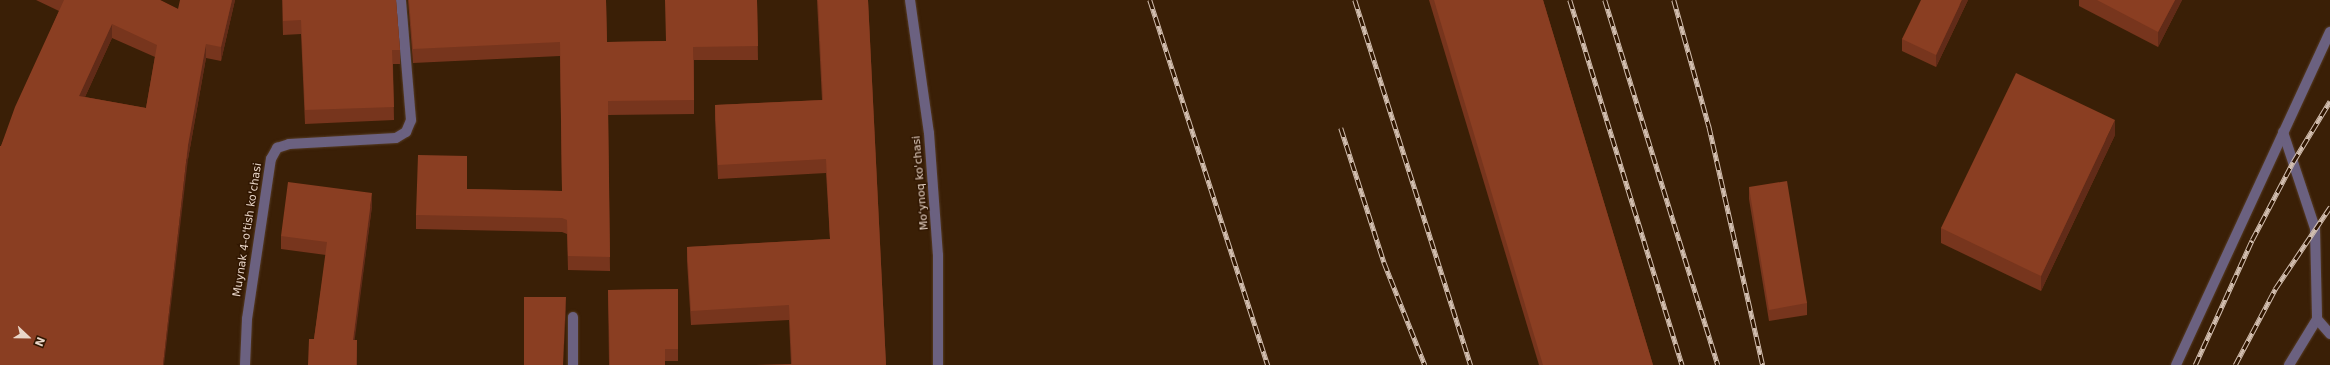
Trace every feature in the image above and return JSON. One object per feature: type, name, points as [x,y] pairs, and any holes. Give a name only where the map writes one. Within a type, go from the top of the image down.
[{"type":"street","name":"Muynak 4-o'tish ko'chasi","points":[[245,365],[247,319],[271,159],[277,148],[289,144],[396,138],[406,132],[411,120],[401,0]]},
{"type":"street","name":"Moʻynoq ko'chasi","points":[[910,0],[929,133],[938,255],[938,365]]},
{"type":"street","points":[[2176,365],[2330,32]]},
{"type":"street","points":[[2283,132],[2315,228],[2316,319],[2289,365]]},
{"type":"street","points":[[573,317],[573,365]]},
{"type":"street","points":[[2316,319],[2330,334]]},
{"type":"building","points":[[64,0],[160,0],[178,9],[180,0],[232,0],[221,47],[206,44],[188,145],[163,365],[0,365],[0,146],[15,107]],"holes":[[[112,24],[157,45],[146,108],[79,96]]]},
{"type":"building","points":[[283,0],[396,0],[400,50],[392,50],[394,107],[305,110],[301,20],[283,21]]},
{"type":"building","points":[[409,0],[606,0],[607,42],[666,41],[665,0],[757,0],[758,46],[693,47],[694,100],[608,101],[610,257],[568,256],[567,220],[562,218],[416,215],[418,155],[467,156],[467,189],[562,191],[560,42],[413,49]]},
{"type":"building","points":[[818,0],[868,0],[886,365],[755,365],[792,364],[789,305],[691,311],[687,247],[830,239],[826,159],[718,165],[715,105],[823,100]]},
{"type":"building","points":[[1434,0],[1543,0],[1653,365],[1543,365]]},
{"type":"building","points":[[1921,0],[1962,0],[1936,55],[1902,39]]},
{"type":"building","points":[[2097,0],[2175,0],[2158,32]]},
{"type":"building","points":[[2016,73],[2115,120],[2041,276],[1941,228]]},
{"type":"building","points":[[1787,181],[1807,303],[1769,310],[1749,187]]},
{"type":"building","points":[[288,182],[372,193],[353,340],[357,340],[356,365],[308,365],[309,339],[314,339],[327,242],[281,236]]},
{"type":"building","points":[[678,289],[678,349],[665,349],[665,365],[610,365],[608,290]]},
{"type":"building","points":[[524,297],[566,297],[563,365],[524,365]]},
{"type":"railway","points":[[1150,0],[1268,365]]},
{"type":"railway","points":[[1355,0],[1471,365]]},
{"type":"railway","points":[[1570,0],[1682,365]]},
{"type":"railway","points":[[1605,0],[1718,365]]},
{"type":"railway","points":[[1674,0],[1709,126],[1763,365]]},
{"type":"railway","points":[[2195,365],[2252,240],[2293,162],[2330,101]]},
{"type":"railway","points":[[1341,128],[1384,262],[1425,365]]},
{"type":"railway","points":[[2235,365],[2275,289],[2330,207]]}]
